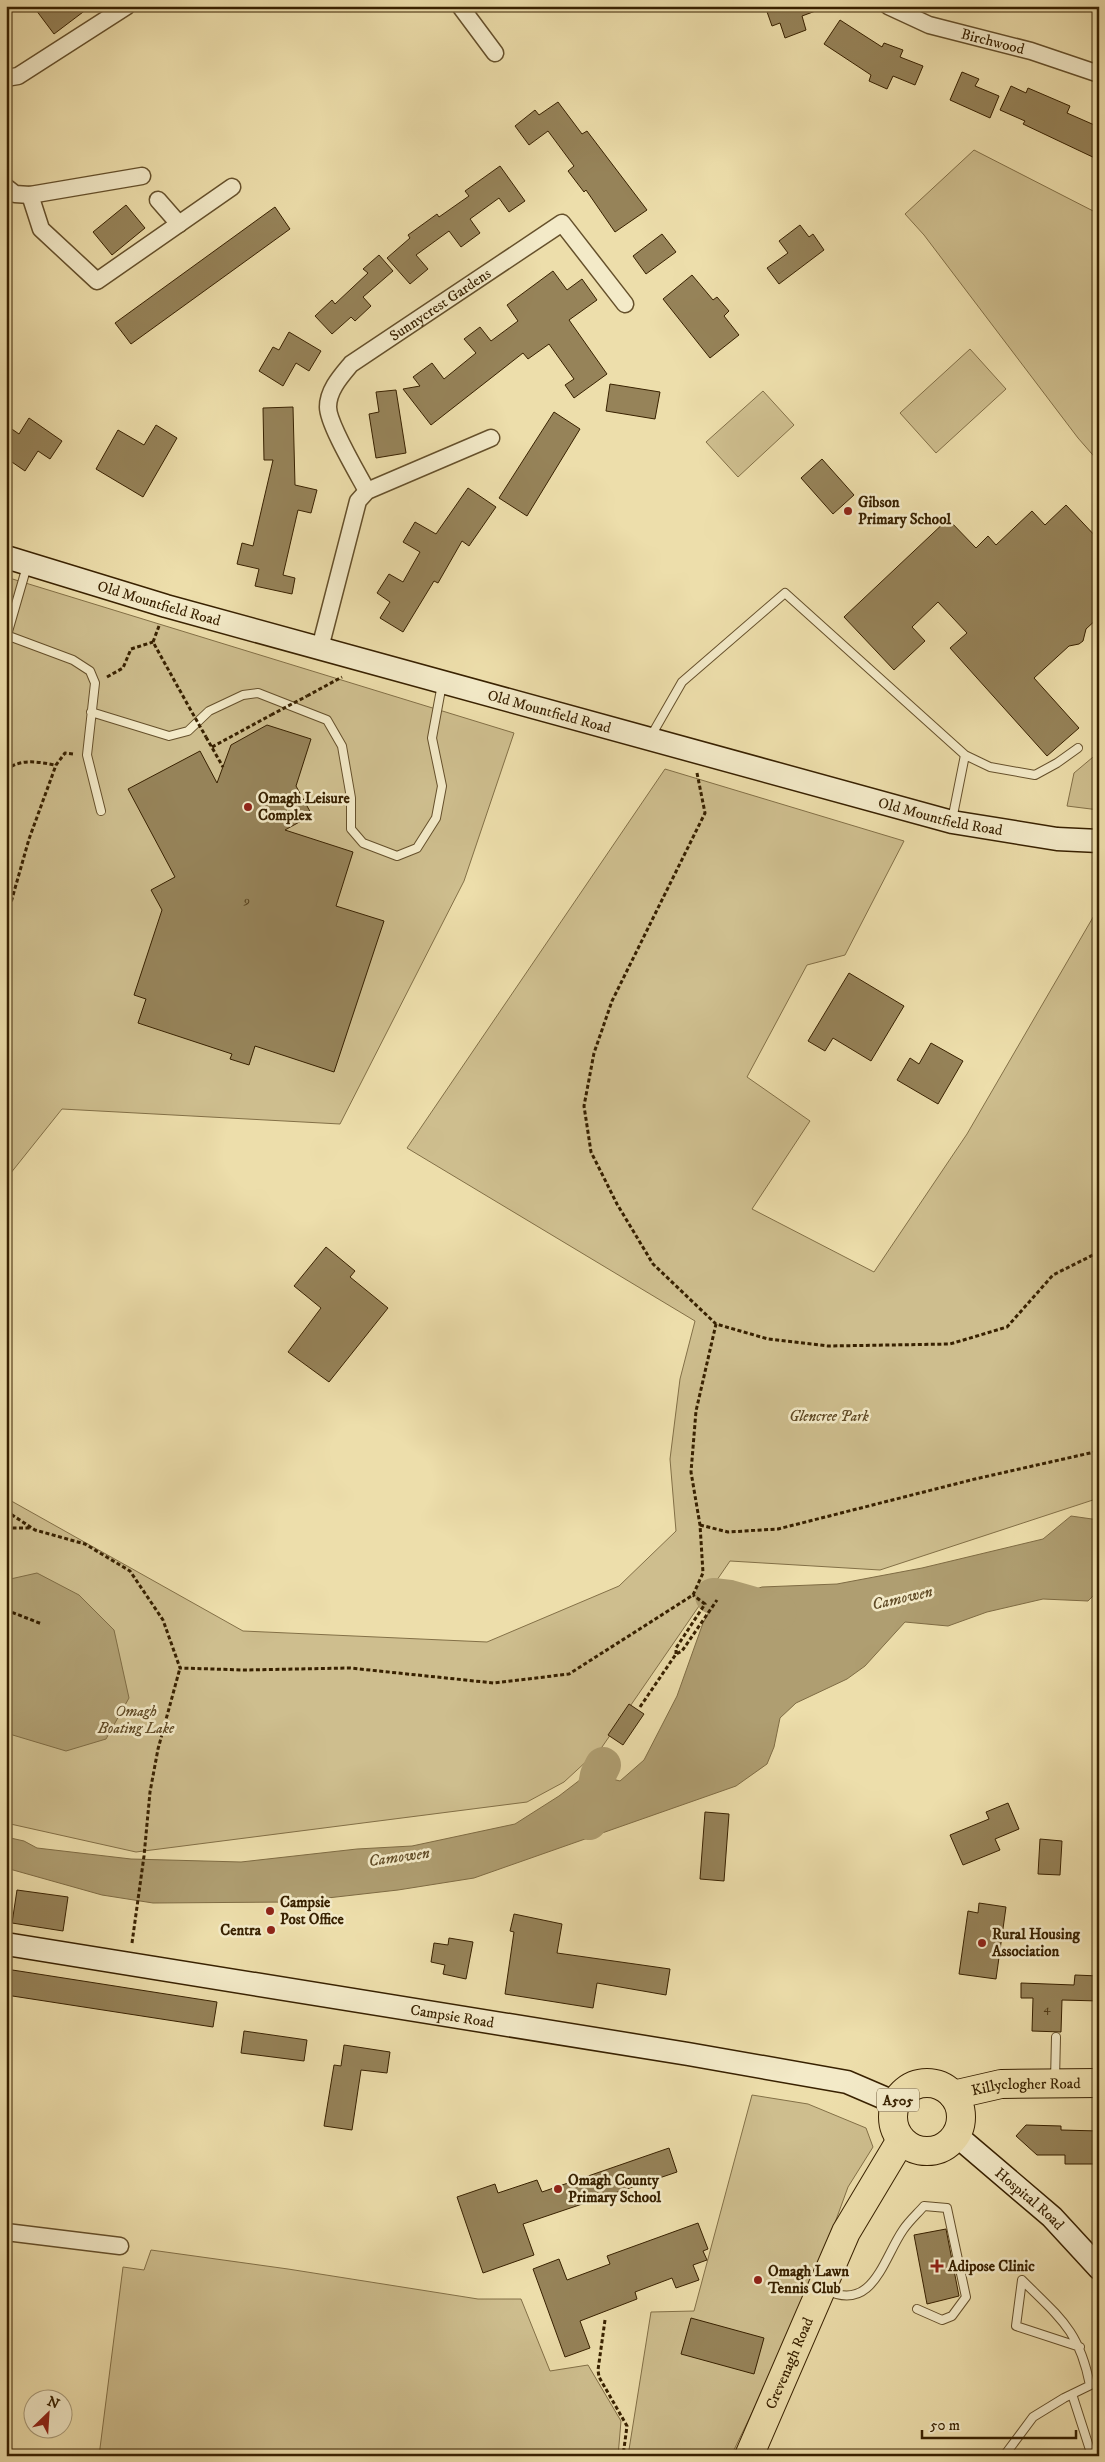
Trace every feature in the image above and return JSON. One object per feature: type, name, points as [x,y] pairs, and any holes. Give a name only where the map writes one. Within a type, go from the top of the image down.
[{"type":"highway","name":"A505","points":[[901,2140],[895,2130],[893,2114],[896,2103],[903,2092],[915,2085],[925,2083],[942,2086],[954,2095]]},
{"type":"highway","name":"Killyclogher Road","points":[[954,2095],[1001,2084],[1099,2083]]},
{"type":"highway","points":[[901,2140],[913,2149],[926,2152],[939,2150],[949,2144],[957,2136],[962,2115],[954,2095]]},
{"type":"highway","name":"Crevenagh Road","points":[[749,2456],[846,2232],[901,2140]]},
{"type":"street","points":[[6,78],[18,76],[127,6]]},
{"type":"street","points":[[460,6],[494,52]]},
{"type":"street","name":"Birchwood","points":[[888,6],[929,25],[1031,51],[1099,74]]},
{"type":"street","points":[[6,187],[15,194],[30,195],[142,176]]},
{"type":"street","points":[[30,195],[41,230],[96,281],[232,187]]},
{"type":"street","points":[[158,200],[179,224]]},
{"type":"street","name":"Sunnycrest Gardens","points":[[367,491],[333,424],[328,408],[338,379],[351,364],[562,223],[624,304]]},
{"type":"street","points":[[320,648],[358,502],[367,491],[491,438]]},
{"type":"street","name":"Old Mountfield Road","points":[[17,560],[166,606],[952,822],[1057,839],[1099,841]]},
{"type":"street","name":"Campsie Road","points":[[6,1944],[688,2054],[847,2082],[896,2103]]},
{"type":"street","name":"Hospital Road","points":[[957,2136],[1052,2216],[1099,2268]]},
{"type":"street","points":[[6,2232],[120,2246]]},
{"type":"lane","points":[[17,560],[7,635],[73,660],[90,670],[95,683],[87,755],[101,812]]},
{"type":"lane","points":[[649,740],[682,682],[785,592],[965,755],[990,767],[1035,775],[1057,763],[1078,748]]},
{"type":"lane","points":[[91,712],[170,736],[188,731],[210,711],[243,695],[258,694],[327,720],[342,746],[351,798],[351,829],[362,843],[398,856],[417,848],[436,818],[442,786],[432,738],[443,682]]},
{"type":"lane","points":[[952,822],[965,755]]},
{"type":"lane","points":[[1054,2083],[1056,2037]]},
{"type":"lane","points":[[822,2288],[837,2295],[855,2296],[871,2286],[904,2228],[924,2206],[947,2208],[966,2297],[952,2316],[942,2320],[917,2309]]},
{"type":"lane","points":[[1080,2347],[1016,2326],[1022,2280],[1064,2321],[1080,2347],[1090,2385]]},
{"type":"lane","points":[[1004,2456],[1034,2417],[1072,2394],[1099,2381]]},
{"type":"lane","points":[[1072,2394],[1092,2456]]},
{"type":"path","points":[[166,606],[153,642],[223,767]]},
{"type":"path","points":[[95,683],[123,668],[131,649],[153,642]]},
{"type":"path","points":[[212,747],[370,662]]},
{"type":"path","points":[[691,751],[705,813],[612,1001],[594,1053],[584,1106],[591,1152],[616,1204],[653,1264],[716,1324],[768,1339],[828,1346],[950,1344],[1007,1327],[1053,1275],[1099,1252]]},
{"type":"path","points":[[6,920],[28,839],[56,765],[65,754],[87,755]]},
{"type":"path","points":[[6,770],[15,763],[35,762],[56,765]]},
{"type":"path","points":[[180,1668],[244,1670],[350,1668],[494,1683],[569,1674],[693,1595],[703,1573],[700,1525],[691,1472],[696,1411],[716,1324]]},
{"type":"path","points":[[700,1525],[728,1532],[778,1529],[975,1478],[1099,1451]]},
{"type":"path","points":[[6,1512],[32,1528],[85,1544],[130,1571],[162,1620],[180,1668],[150,1792],[144,1856],[129,1965]]},
{"type":"path","points":[[6,1528],[32,1528]]},
{"type":"path","points":[[676,1654],[676,1648],[705,1604],[693,1595]]},
{"type":"path","points":[[640,1708],[676,1654],[682,1651],[717,1600]]},
{"type":"path","points":[[6,1610],[42,1624]]},
{"type":"path","points":[[605,2320],[598,2370],[599,2378],[627,2426],[623,2456]]},
{"type":"green space","points":[[974,150],[1099,214],[1099,462],[1078,438],[924,235],[905,214]]},
{"type":"green space","points":[[970,349],[1006,389],[936,453],[900,413]]},
{"type":"green space","points":[[763,391],[794,425],[738,477],[706,442]]},
{"type":"green space","name":"Omagh Leisure Complex","points":[[6,577],[514,733],[464,881],[340,1124],[62,1109],[6,1179]]},
{"type":"green space","points":[[1099,752],[1099,810],[1067,806],[1074,773]]},
{"type":"green space","name":"Glencree Park","points":[[665,769],[904,841],[845,955],[807,965],[747,1077],[810,1121],[752,1209],[874,1272],[967,1134],[1099,907],[1099,1498],[880,1570],[730,1561],[602,1747],[564,1782],[527,1802],[136,1852],[6,1823],[6,1498],[243,1631],[487,1642],[619,1586],[676,1531],[670,1459],[680,1379],[695,1321],[407,1148]]},
{"type":"green space","name":"Omagh Lawn Tennis Club","points":[[752,2095],[808,2104],[866,2128],[873,2147],[848,2187],[825,2250],[789,2337],[731,2456],[628,2456],[651,2312],[694,2311]]},
{"type":"green space","points":[[151,2250],[288,2269],[478,2299],[521,2299],[550,2371],[588,2365],[621,2421],[618,2456],[99,2456],[123,2267],[144,2270]]},
{"type":"water","name":"Camowen","points":[[1071,1516],[1099,1520],[1099,1590],[1088,1601],[1043,1599],[987,1612],[948,1626],[905,1622],[865,1666],[847,1679],[796,1703],[780,1718],[774,1747],[767,1764],[736,1786],[474,1878],[398,1890],[292,1902],[153,1903],[102,1895],[6,1868],[6,1837],[24,1841],[37,1848],[131,1859],[241,1862],[357,1849],[412,1846],[515,1824],[559,1796],[589,1773],[620,1781],[644,1760],[677,1696],[703,1623],[714,1603],[762,1587],[837,1584],[922,1568],[1043,1539]]},
{"type":"water","points":[[37,1573],[79,1595],[114,1630],[129,1698],[106,1739],[66,1751],[6,1733],[6,1580]]},
{"type":"building","points":[[33,6],[91,6],[54,34]]},
{"type":"building","points":[[765,6],[821,6],[821,9],[802,16],[806,30],[785,38],[780,23],[772,26]]},
{"type":"building","points":[[840,20],[882,47],[884,43],[903,50],[900,57],[923,66],[915,85],[893,76],[887,89],[869,81],[871,75],[824,44]]},
{"type":"building","points":[[962,72],[979,79],[975,86],[999,96],[990,118],[950,100]]},
{"type":"building","points":[[1011,86],[1026,93],[1028,88],[1070,106],[1067,113],[1099,127],[1099,160],[1023,124],[1025,121],[1000,110]]},
{"type":"building","points":[[558,102],[582,134],[587,131],[647,210],[615,232],[586,190],[584,192],[568,171],[574,166],[548,131],[529,145],[515,126],[535,110],[539,115]]},
{"type":"building","points":[[500,166],[525,201],[509,212],[499,198],[470,219],[480,233],[461,247],[449,231],[416,255],[428,269],[410,284],[387,258],[410,238],[408,235],[437,214],[439,217],[469,196],[465,191]]},
{"type":"building","points":[[126,205],[145,228],[112,255],[93,232]]},
{"type":"building","points":[[275,207],[290,229],[131,344],[115,323]]},
{"type":"building","points":[[800,225],[809,237],[813,234],[824,250],[779,284],[767,268],[788,253],[779,241]]},
{"type":"building","points":[[662,234],[676,252],[646,274],[633,256]]},
{"type":"building","points":[[379,255],[393,271],[363,297],[371,306],[355,321],[351,317],[332,334],[315,316],[332,300],[335,304],[368,273],[363,269]]},
{"type":"building","points":[[553,271],[567,290],[582,279],[597,300],[569,320],[607,374],[574,398],[565,385],[574,379],[549,344],[528,359],[523,353],[431,425],[403,389],[420,386],[413,377],[432,363],[444,379],[476,353],[464,339],[480,327],[491,341],[518,321],[507,305]]},
{"type":"building","points":[[692,275],[713,300],[717,297],[729,311],[724,316],[739,335],[710,358],[663,299]]},
{"type":"building","points":[[289,332],[321,351],[309,371],[296,363],[283,386],[259,371],[273,347],[279,350]]},
{"type":"building","points":[[610,384],[660,392],[655,419],[606,411]]},
{"type":"building","points":[[396,390],[406,453],[376,458],[369,414],[379,412],[376,392]]},
{"type":"building","points":[[293,407],[295,485],[317,490],[311,513],[298,510],[283,575],[295,578],[292,594],[255,586],[259,569],[237,564],[242,543],[253,546],[273,460],[264,460],[263,408]]},
{"type":"building","points":[[554,412],[580,429],[527,516],[499,498]]},
{"type":"building","points":[[29,418],[62,441],[50,459],[38,451],[25,471],[6,458],[6,425],[19,434]]},
{"type":"building","points":[[156,425],[177,438],[143,497],[96,469],[118,430],[144,445]]},
{"type":"building","points":[[822,459],[854,495],[833,514],[801,478]]},
{"type":"building","points":[[468,488],[496,507],[469,546],[462,541],[438,583],[434,581],[403,632],[380,618],[390,602],[377,593],[389,574],[403,582],[420,552],[403,542],[415,522],[436,534]]},
{"type":"building","points":[[1066,505],[1099,540],[1099,617],[1086,629],[1083,641],[1069,646],[1034,678],[1079,728],[1047,756],[950,648],[967,633],[938,602],[912,627],[925,641],[894,670],[844,617],[948,519],[976,548],[988,536],[996,545],[1032,511],[1045,525]]},
{"type":"building","name":"Omagh Leisure Complex","points":[[267,725],[311,739],[296,786],[312,815],[285,830],[353,852],[336,906],[384,921],[334,1072],[255,1046],[249,1065],[230,1059],[232,1054],[138,1023],[146,999],[134,995],[162,910],[151,890],[175,877],[128,789],[200,751],[217,783],[231,745]]},
{"type":"building","points":[[849,973],[904,1006],[871,1061],[833,1038],[825,1051],[808,1041]]},
{"type":"building","points":[[931,1043],[963,1061],[938,1104],[897,1080],[910,1058],[919,1064]]},
{"type":"building","points":[[326,1247],[355,1271],[350,1277],[388,1308],[329,1382],[288,1352],[321,1308],[294,1286]]},
{"type":"building","points":[[629,1704],[644,1714],[623,1745],[608,1735]]},
{"type":"building","points":[[1008,1803],[1019,1829],[995,1839],[1000,1850],[963,1865],[950,1835],[989,1819],[986,1812]]},
{"type":"building","points":[[705,1812],[729,1814],[724,1881],[700,1879]]},
{"type":"building","points":[[1040,1839],[1062,1841],[1060,1875],[1038,1874]]},
{"type":"building","points":[[17,1890],[68,1897],[63,1931],[12,1923]]},
{"type":"building","name":"Rural Housing Association","points":[[979,1903],[1006,1907],[996,1979],[959,1974],[968,1911],[978,1913]]},
{"type":"building","points":[[514,1914],[562,1924],[557,1953],[670,1969],[666,1995],[597,1983],[593,2008],[505,1994],[514,1932],[510,1931]]},
{"type":"building","points":[[449,1938],[473,1942],[466,1979],[443,1974],[445,1965],[431,1962],[434,1943],[448,1945]]},
{"type":"building","points":[[6,1969],[217,2002],[213,2027],[6,1995]]},
{"type":"building","points":[[1075,1975],[1099,1976],[1099,2001],[1062,2000],[1061,2032],[1032,2031],[1033,1998],[1021,1998],[1021,1983],[1074,1985]]},
{"type":"building","points":[[244,2031],[307,2040],[304,2061],[241,2053]]},
{"type":"building","points":[[344,2045],[390,2052],[387,2073],[361,2070],[352,2130],[324,2126],[334,2065],[341,2066]]},
{"type":"building","points":[[1026,2125],[1061,2126],[1061,2130],[1099,2131],[1099,2154],[1094,2155],[1094,2164],[1065,2164],[1065,2155],[1037,2155],[1016,2136]]},
{"type":"building","points":[[669,2148],[677,2172],[523,2224],[534,2255],[483,2273],[457,2197],[495,2184],[498,2193],[537,2180],[542,2192]]},
{"type":"building","points":[[698,2223],[708,2249],[703,2251],[707,2260],[693,2265],[699,2280],[676,2288],[672,2278],[635,2292],[637,2299],[580,2321],[590,2348],[565,2357],[533,2269],[559,2259],[567,2280],[610,2264],[607,2256]]},
{"type":"building","name":"Adipose Clinic","points":[[946,2229],[959,2296],[927,2304],[914,2235]]},
{"type":"building","points":[[691,2318],[764,2338],[754,2374],[681,2354]]},
{"type":"waterway","points":[[713,1596],[730,1598],[779,1612]]},
{"type":"waterway","points":[[589,1822],[598,1775],[603,1765]]},
{"type":"place","name":"Gibson Primary School","points":[[848,511]]},
{"type":"place","name":"Omagh Leisure Complex","points":[[248,807]]},
{"type":"place","name":"Campsie Post Office","points":[[270,1911]]},
{"type":"place","name":"Centra","points":[[271,1930]]},
{"type":"place","name":"Rural Housing Association","points":[[982,1943]]},
{"type":"place","name":"Omagh County Primary School","points":[[558,2189]]},
{"type":"place","name":"Adipose Clinic","points":[[937,2266]]},
{"type":"place","name":"Omagh Lawn Tennis Club","points":[[758,2280]]},
{"type":"park label","name":"Omagh Boating Lake","points":[[136,1720]]}]
